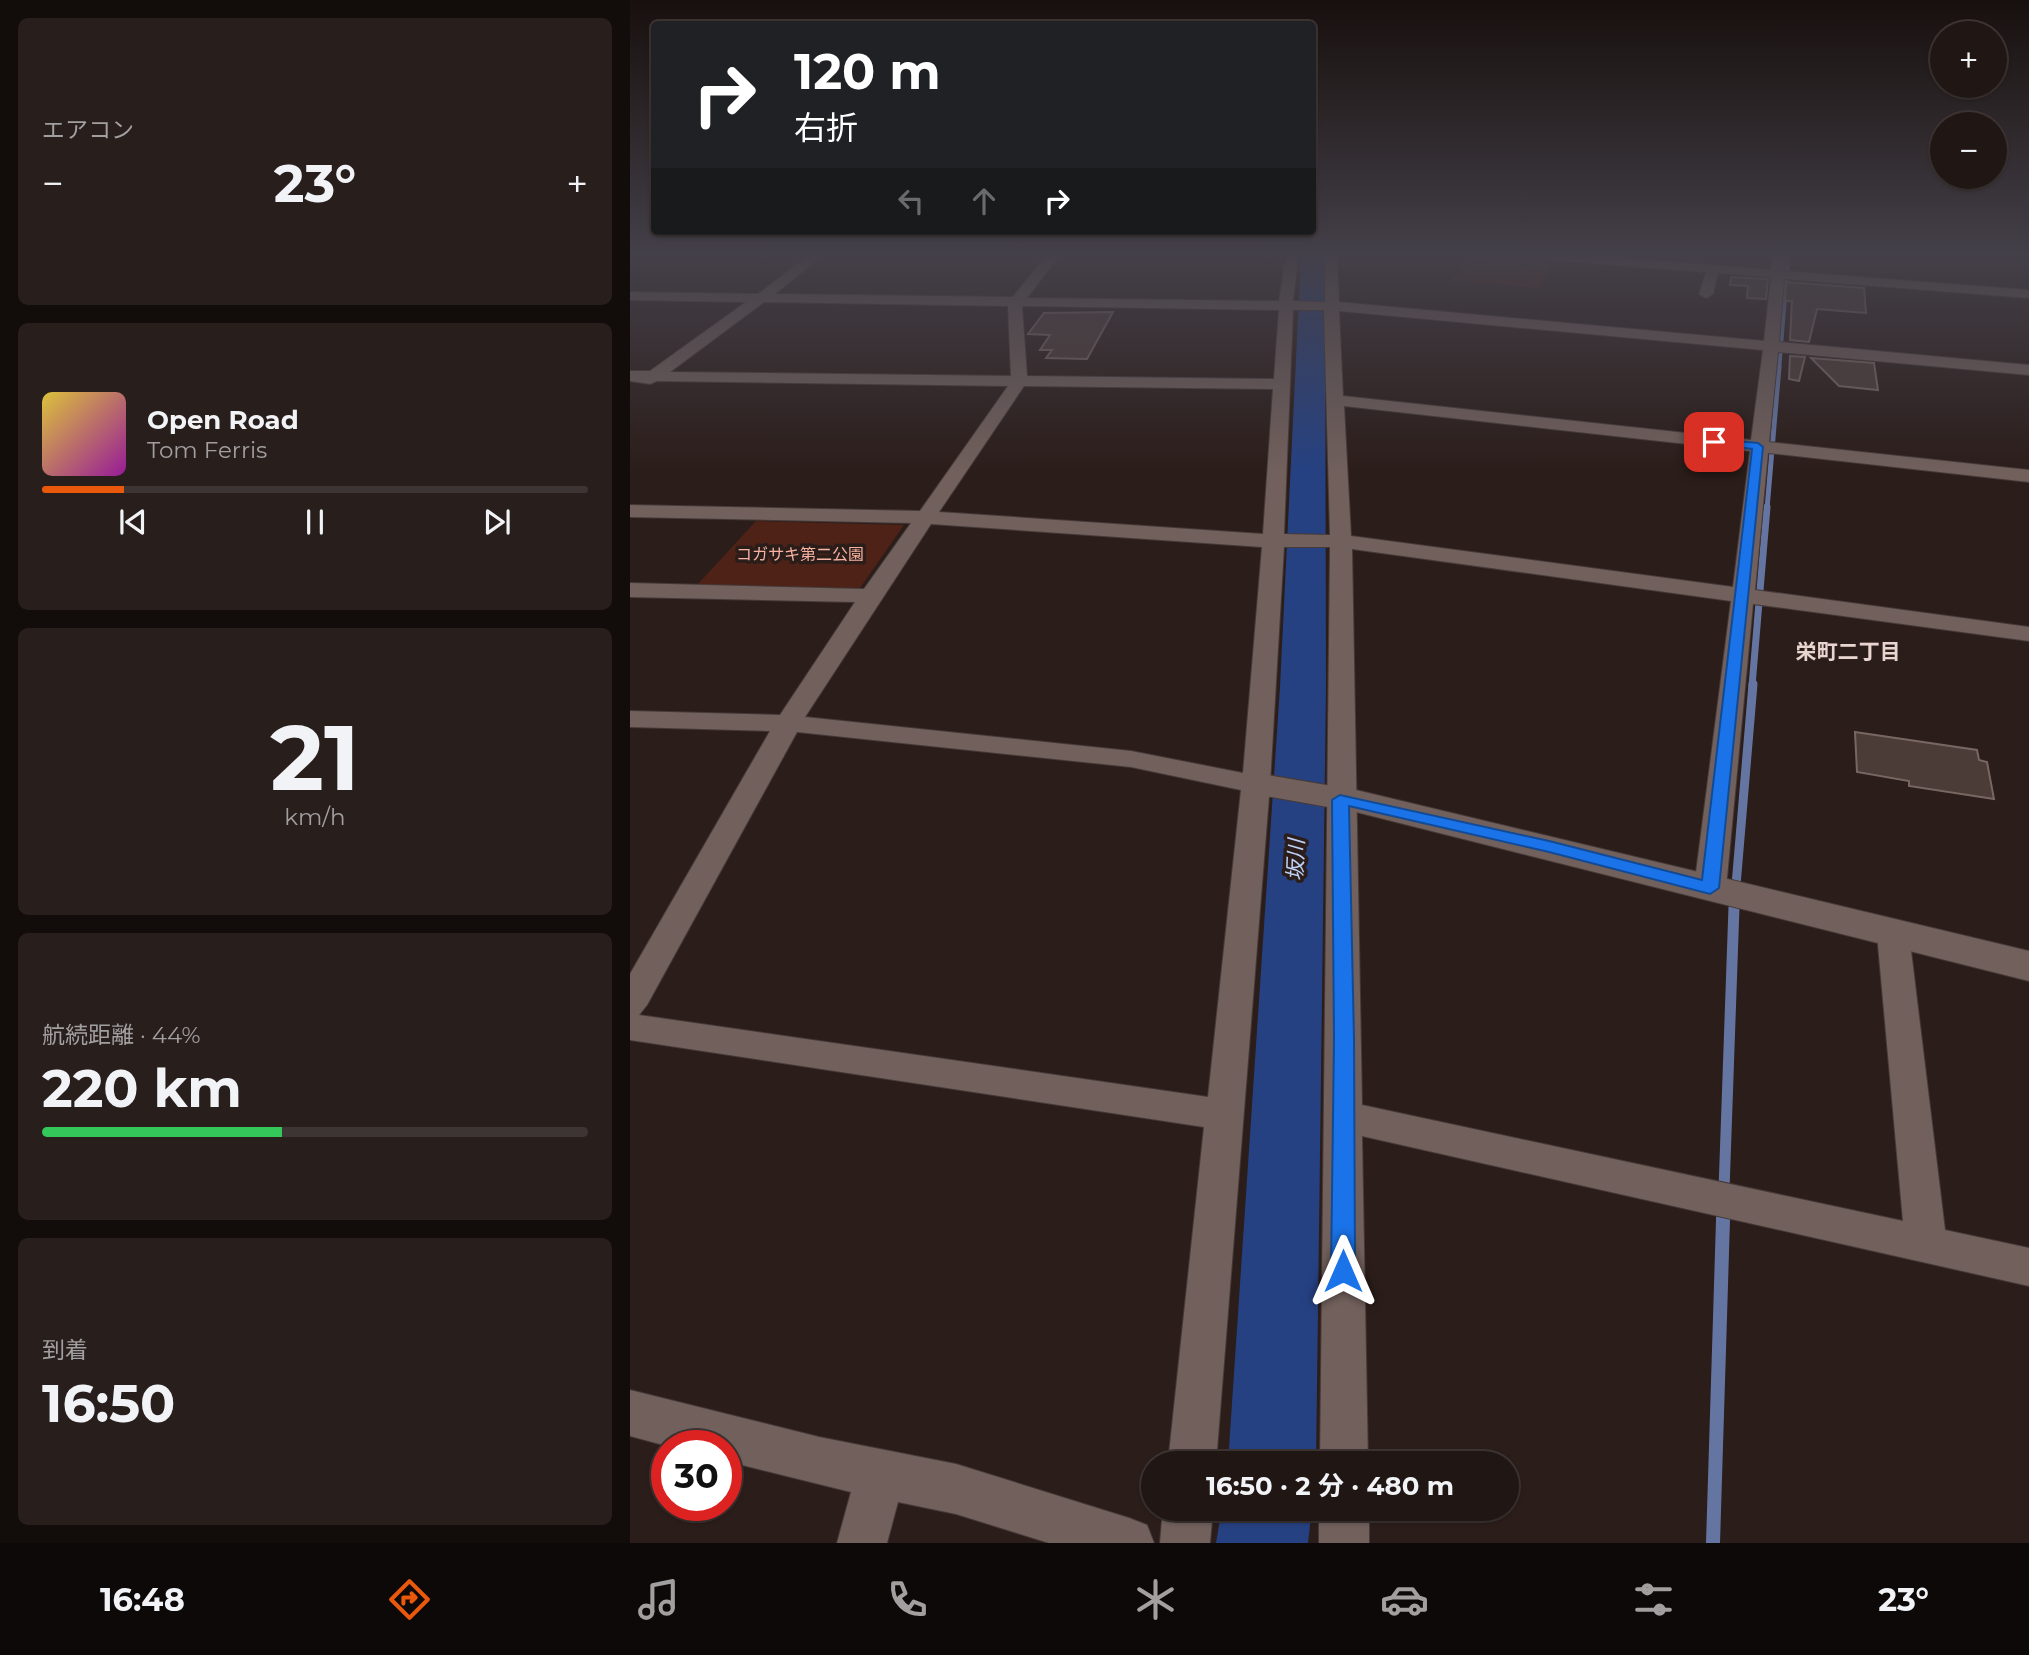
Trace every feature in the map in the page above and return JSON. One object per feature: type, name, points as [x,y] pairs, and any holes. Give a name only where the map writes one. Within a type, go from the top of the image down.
[{"type":"street","points":[[630,394],[720,328]]},
{"type":"street","points":[[630,1005],[788,723],[871,596],[1019,381],[1017,328]]},
{"type":"street","points":[[1193,1451],[1224,1115],[1261,785],[1281,384],[1287,328]]},
{"type":"street","points":[[1330,328],[1341,541],[1335,799],[1344,1039],[1344,1451]]},
{"type":"street","points":[[1569,328],[2029,370]]},
{"type":"street","points":[[1727,892],[1778,328]]},
{"type":"street","points":[[630,376],[1281,384]]},
{"type":"street","points":[[1334,400],[2029,476]]},
{"type":"street","points":[[630,511],[926,517],[1273,541],[1341,541],[2029,634]]},
{"type":"street","points":[[630,590],[871,596]]},
{"type":"street","points":[[630,719],[788,723],[1131,759],[1335,799],[1549,847],[2029,966]]},
{"type":"street","points":[[1893,934],[1926,1244]]},
{"type":"street","points":[[630,1027],[1224,1115]]},
{"type":"street","points":[[1342,1116],[2029,1267]]},
{"type":"street","points":[[630,1413],[881,1474],[956,1489],[1129,1543]]},
{"type":"street","points":[[862,1543],[881,1474]]},
{"type":"street","points":[[1185,1543],[1187,1521]]},
{"type":"street","points":[[1343,1543],[1344,1521]]},
{"type":"green space","name":"コガサキ第二公園","points":[[756,521],[904,525],[860,588],[697,585]]},
{"type":"building","points":[[1033,328],[1104,328],[1087,359],[1046,358],[1052,350],[1040,350],[1050,335],[1028,334]]},
{"type":"building","points":[[1791,328],[1812,328],[1809,342],[1790,340]]},
{"type":"building","points":[[1790,356],[1805,357],[1799,381],[1789,379]]},
{"type":"building","points":[[1811,358],[1874,363],[1878,390],[1839,386]]},
{"type":"building","points":[[1855,732],[1977,750],[1979,760],[1987,762],[1994,799],[1909,786],[1909,781],[1857,772]]},
{"type":"waterway","name":"坂川","points":[[1272,1451],[1303,687],[1311,328]]},
{"type":"waterway","points":[[1779,368],[1782,328]]},
{"type":"waterway","points":[[1767,509],[1779,367]]},
{"type":"waterway","points":[[1752,686],[1767,507]]},
{"type":"waterway","points":[[1734,909],[1753,684]]},
{"type":"waterway","points":[[1724,1190],[1734,907]]},
{"type":"waterway","points":[[1713,1543],[1724,1188]]},
{"type":"waterway","name":"坂川","points":[[1262,1543],[1265,1521]]},
{"type":"district","name":"栄町二丁目","points":[[1848,652]]},
{"type":"route","points":[[1343,1271],[1344,1039],[1340,800],[1356,801],[1710,888],[1758,447],[1714,442]]}]
